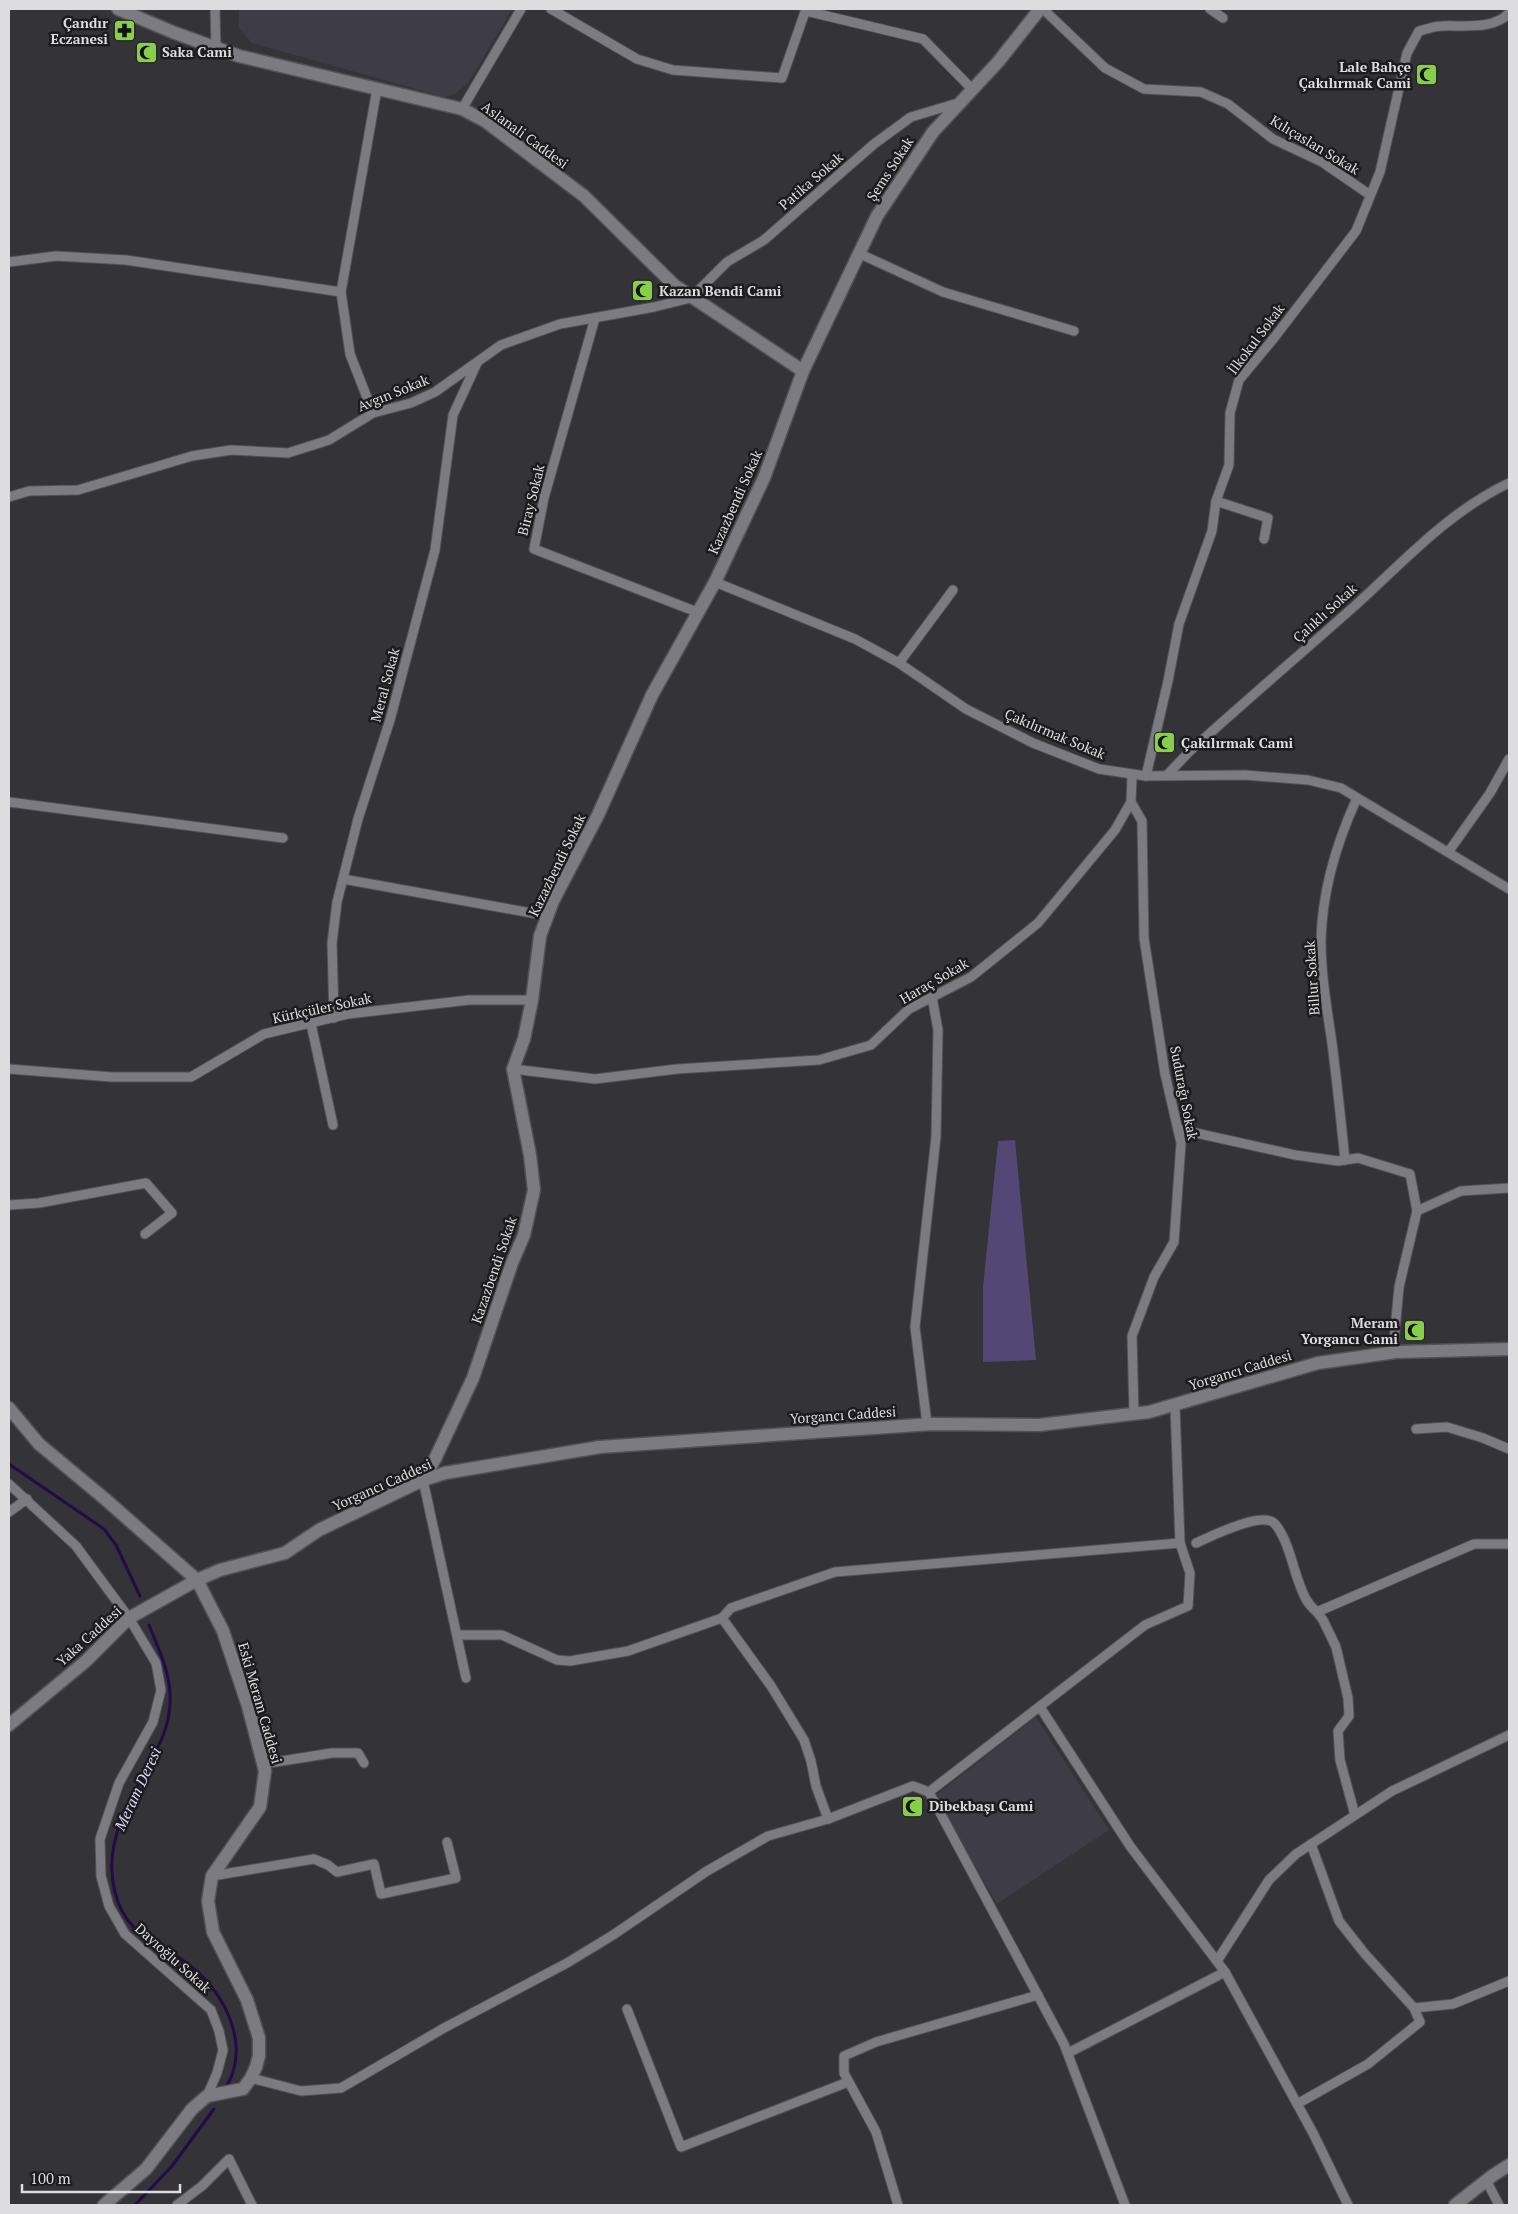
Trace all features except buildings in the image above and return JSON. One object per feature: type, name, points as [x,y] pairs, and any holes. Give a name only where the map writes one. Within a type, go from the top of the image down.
[{"type":"street","name":"Aslanali Caddesi","points":[[118,9],[239,56],[462,110],[485,121],[584,196],[655,267],[691,298],[804,371]]},
{"type":"street","points":[[215,9],[216,48]]},
{"type":"street","points":[[462,110],[520,9]]},
{"type":"street","points":[[551,9],[637,59],[673,70],[782,78],[806,10],[923,39],[972,89]]},
{"type":"street","name":"Şems Sokak","points":[[804,371],[858,253],[895,187],[933,132],[998,62],[1041,9]]},
{"type":"street","name":"Kılıçaslan Sokak","points":[[1041,9],[1105,68],[1144,89],[1201,92],[1228,104],[1273,139],[1322,162],[1370,195]]},
{"type":"street","points":[[1210,9],[1223,18]]},
{"type":"street","name":"İlkokul Sokak","points":[[1146,776],[1168,682],[1179,624],[1212,531],[1216,501],[1229,464],[1230,413],[1239,380],[1274,338],[1356,231],[1380,172],[1407,53],[1419,31],[1440,26],[1475,26],[1503,20],[1509,13]]},
{"type":"street","points":[[373,413],[350,354],[341,292],[351,227],[377,89]]},
{"type":"street","name":"Patika Sokak","points":[[691,298],[727,262],[764,240],[874,144],[911,117],[959,103]]},
{"type":"street","points":[[858,253],[943,292],[1074,331]]},
{"type":"street","points":[[9,262],[56,256],[126,260],[341,292]]},
{"type":"street","name":"Avgın Sokak","points":[[9,497],[29,491],[78,490],[192,456],[230,450],[288,452],[329,440],[373,413],[411,403],[435,392],[501,345],[560,324],[654,307],[691,298]]},
{"type":"street","name":"Biray Sokak","points":[[595,318],[544,498],[534,549],[697,612]]},
{"type":"street","name":"Meral Sokak","points":[[334,1018],[332,943],[337,902],[358,819],[390,720],[435,550],[453,415],[477,362]]},
{"type":"street","name":"Kazazbendi Sokak","points":[[422,1480],[435,1459],[473,1378],[512,1263],[524,1235],[534,1190],[530,1155],[514,1068],[524,1039],[532,1000],[540,936],[553,900],[598,815],[652,695],[715,582],[764,478],[804,371]]},
{"type":"street","name":"Çalıklı Sokak","points":[[1167,775],[1189,752],[1334,624],[1443,524],[1483,496],[1509,483]]},
{"type":"street","points":[[1216,501],[1268,518],[1264,539]]},
{"type":"street","name":"Çakılırmak Sokak","points":[[715,582],[855,639],[899,663],[966,709],[1033,742],[1099,768],[1146,776],[1245,775],[1308,780],[1341,788],[1389,819],[1448,851],[1509,890]]},
{"type":"street","points":[[899,663],[952,590]]},
{"type":"street","points":[[1448,851],[1490,793],[1509,759]]},
{"type":"street","name":"Haraç Sokak","points":[[514,1068],[595,1079],[697,1068],[819,1060],[871,1045],[909,1009],[971,977],[1038,923],[1115,830],[1131,802],[1132,775]]},
{"type":"street","name":"Billur Sokak","points":[[1345,1160],[1325,994],[1321,941],[1324,903],[1332,864],[1345,825],[1357,798]]},
{"type":"street","points":[[9,802],[283,838]]},
{"type":"street","name":"Sudurağı Sokak","points":[[1131,802],[1142,821],[1144,938],[1165,1074],[1181,1143],[1174,1242],[1154,1277],[1132,1336],[1134,1414]]},
{"type":"street","points":[[343,879],[548,916]]},
{"type":"street","points":[[927,1424],[915,1327],[936,1137],[938,1030],[932,997]]},
{"type":"street","name":"Kürkçüler Sokak","points":[[9,1070],[112,1077],[191,1077],[264,1034],[348,1014],[469,1000],[532,1000]]},
{"type":"street","points":[[311,1024],[333,1125]]},
{"type":"street","points":[[1178,1129],[1296,1155],[1338,1161],[1358,1158],[1410,1174],[1417,1211],[1399,1287],[1394,1340],[1396,1352]]},
{"type":"street","points":[[9,1205],[39,1203],[146,1183],[172,1214],[145,1234]]},
{"type":"street","points":[[1417,1211],[1461,1191],[1509,1188]]},
{"type":"street","name":"Yorgancı Caddesi","points":[[197,1580],[220,1570],[285,1553],[319,1530],[422,1480],[445,1473],[600,1447],[927,1424],[1039,1425],[1134,1414],[1175,1406],[1318,1363],[1396,1352],[1509,1349]]},
{"type":"street","points":[[929,1792],[1145,1626],[1188,1606],[1190,1573],[1180,1543],[1175,1406]]},
{"type":"street","name":"Eski Meram Caddesi","points":[[9,1408],[39,1444],[197,1580],[224,1631],[248,1706],[265,1771],[260,1807],[212,1876],[208,1901],[213,1932],[247,2000],[259,2038],[259,2056],[251,2078]]},
{"type":"street","points":[[1416,1429],[1447,1427],[1483,1438],[1509,1449]]},
{"type":"street","points":[[422,1480],[458,1635],[466,1678]]},
{"type":"street","name":"Dayıoğlu Sokak","points":[[9,1484],[76,1546],[128,1618],[156,1663],[160,1690],[153,1722],[119,1783],[100,1839],[101,1876],[109,1906],[125,1934],[211,2010],[219,2031],[222,2050],[217,2073],[207,2096]]},
{"type":"street","points":[[9,1512],[27,1499]]},
{"type":"street","points":[[1196,1544],[1223,1530],[1259,1520],[1268,1520],[1274,1523],[1283,1539],[1307,1604],[1324,1620],[1336,1647],[1348,1698],[1349,1716],[1338,1731],[1340,1760],[1355,1815]]},
{"type":"street","points":[[458,1635],[502,1635],[557,1660],[570,1661],[628,1652],[722,1618],[731,1608],[835,1572],[1180,1543]]},
{"type":"street","points":[[1317,1612],[1474,1544],[1509,1544]]},
{"type":"street","name":"Yaka Caddesi","points":[[9,1725],[86,1661],[128,1618],[197,1580]]},
{"type":"street","points":[[722,1618],[771,1686],[804,1740],[816,1786],[828,1819]]},
{"type":"street","points":[[1040,1707],[1130,1846],[1225,1972],[1348,2205]]},
{"type":"street","points":[[1217,1961],[1269,1880],[1296,1854],[1392,1791],[1509,1735]]},
{"type":"street","points":[[263,1764],[332,1753],[358,1753],[364,1763]]},
{"type":"street","points":[[104,2205],[146,2169],[192,2109],[207,2096],[243,2089],[251,2078],[301,2091],[341,2088],[444,2028],[567,1963],[707,1871],[768,1836],[828,1819],[913,1786],[929,1792],[1068,2053],[1125,2205]]},
{"type":"street","points":[[212,1876],[314,1859],[328,1865],[336,1872],[374,1864],[381,1894],[456,1878],[447,1842]]},
{"type":"street","points":[[1296,2104],[1368,2064],[1420,2022],[1414,2008],[1365,1954],[1339,1921],[1311,1844]]},
{"type":"street","points":[[1068,2053],[1225,1972]]},
{"type":"street","points":[[1414,2008],[1453,2004],[1509,1982]]},
{"type":"street","points":[[898,2205],[876,2132],[844,2073],[844,2056],[876,2042],[1038,1995]]},
{"type":"street","points":[[627,2009],[681,2147],[848,2082]]},
{"type":"street","points":[[177,2205],[202,2186],[229,2159],[252,2205]]},
{"type":"street","points":[[1455,2205],[1486,2180],[1509,2165]]},
{"type":"street","points":[[1486,2180],[1499,2205]]},
{"type":"shaded area","points":[[239,9],[512,9],[469,82],[455,94],[444,97],[252,43],[239,28]]},
{"type":"shaded area","points":[[1015,1140],[1036,1360],[983,1362],[983,1287],[998,1141]]},
{"type":"shaded area","points":[[1036,1717],[1109,1830],[997,1904],[935,1796]]},
{"type":"waterway","name":"Meram Deresi","points":[[9,1464],[104,1529],[116,1545],[140,1596]]},
{"type":"waterway","name":"Meram Deresi","points":[[149,1625],[161,1654],[169,1683],[170,1704],[168,1722],[155,1753],[124,1812],[114,1843],[112,1875],[120,1907],[127,1919],[144,1936],[188,1964],[201,1975],[222,2003],[235,2035],[234,2069],[227,2086]]},
{"type":"waterway","name":"Meram Deresi","points":[[135,2205],[172,2166],[214,2109]]},
{"type":"place","name":"Çandır Eczanesi","points":[[124,31]]},
{"type":"place","name":"Saka Cami","points":[[146,52]]},
{"type":"place","name":"Lale Bahçe Çakılırmak Cami","points":[[1427,75]]},
{"type":"place","name":"Kazan Bendi Cami","points":[[643,291]]},
{"type":"place","name":"Çakılırmak Cami","points":[[1165,743]]},
{"type":"place","name":"Meram Yorgancı Cami","points":[[1414,1331]]},
{"type":"place","name":"Dibekbaşı Cami","points":[[913,1806]]}]
